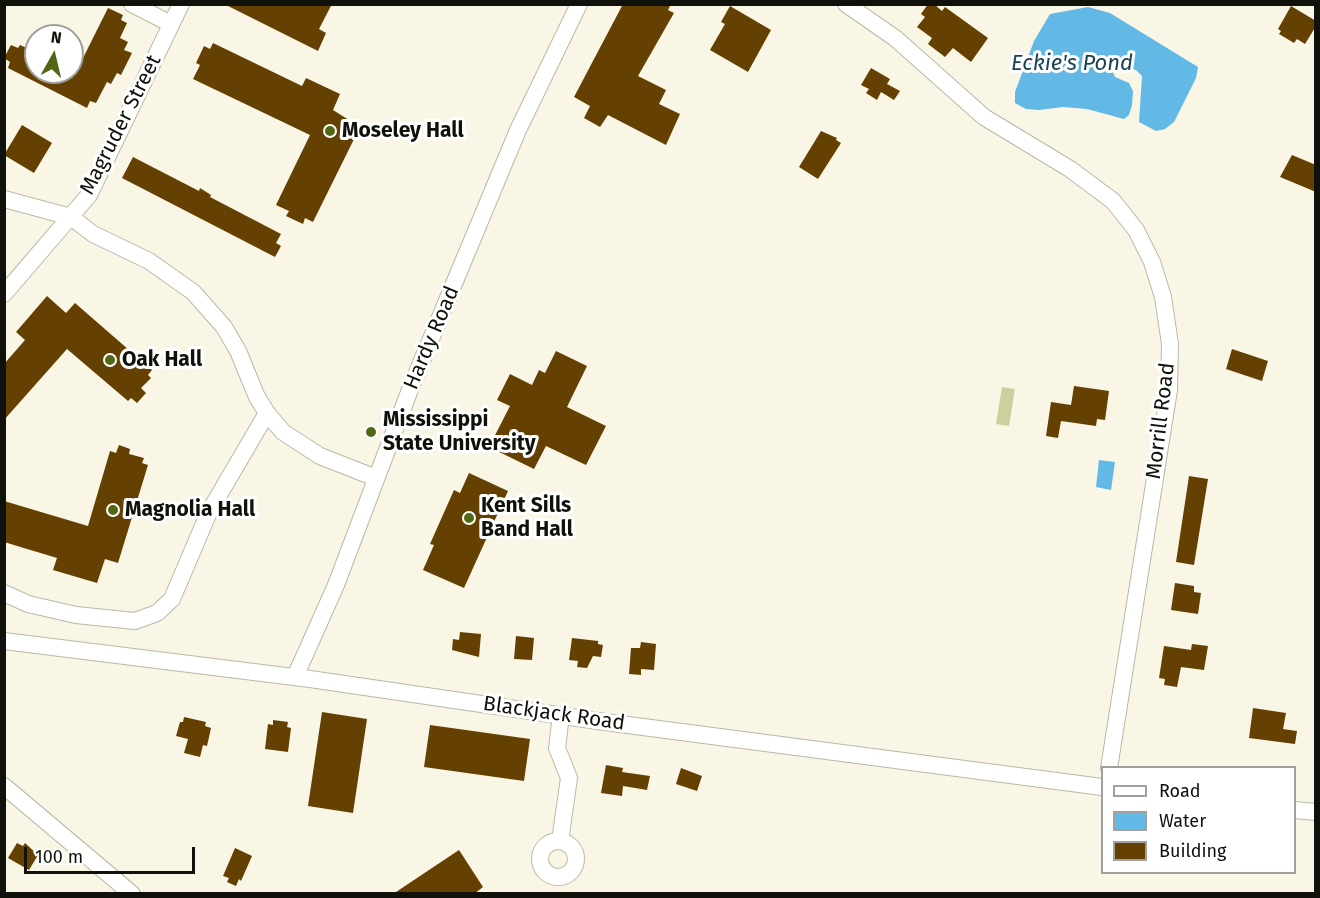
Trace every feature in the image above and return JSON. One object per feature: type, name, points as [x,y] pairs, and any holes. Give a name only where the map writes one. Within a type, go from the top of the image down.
[{"type":"street","points":[[132,4],[171,24]]},
{"type":"street","name":"Magruder Street","points":[[4,294],[89,195],[181,4]]},
{"type":"street","name":"Hardy Road","points":[[295,677],[336,585],[376,478],[518,130],[579,4]]},
{"type":"street","name":"Morrill Road","points":[[846,4],[895,38],[984,117],[1071,169],[1113,201],[1136,230],[1152,262],[1163,297],[1170,344],[1169,390],[1109,766]]},
{"type":"street","points":[[4,199],[71,217],[93,234],[149,261],[193,292],[224,327],[267,413],[283,432],[321,456],[376,478]]},
{"type":"street","points":[[4,593],[28,604],[76,615],[135,621],[157,613],[172,599],[209,512],[267,413]]},
{"type":"street","name":"Blackjack Road","points":[[4,641],[295,677],[1101,787]]},
{"type":"street","points":[[560,841],[569,778],[557,748],[561,715]]},
{"type":"street","points":[[4,786],[132,894]]},
{"type":"street","points":[[1296,810],[1316,812]]},
{"type":"green space","points":[[1002,387],[1015,389],[1009,426],[996,424]]},
{"type":"water","name":"Eckie's Pond","points":[[1088,7],[1110,13],[1198,67],[1196,78],[1174,122],[1165,129],[1156,131],[1139,122],[1142,76],[1136,70],[1120,65],[1113,72],[1115,77],[1129,83],[1133,91],[1129,115],[1124,119],[1087,109],[1063,107],[1026,109],[1015,103],[1015,92],[1034,41],[1050,14]]},
{"type":"water","points":[[1099,460],[1115,462],[1111,490],[1096,487]]},
{"type":"building","points":[[224,4],[332,4],[319,29],[326,33],[318,51]]},
{"type":"building","points":[[623,4],[671,4],[668,10],[674,13],[638,76],[666,90],[659,104],[680,114],[666,145],[608,115],[600,127],[584,118],[590,106],[574,97]]},
{"type":"building","points":[[928,4],[934,4],[942,11],[945,7],[988,38],[971,62],[953,48],[945,57],[928,44],[932,38],[917,27],[925,17],[921,14]]},
{"type":"building","points":[[730,6],[771,30],[748,72],[710,50],[725,24],[721,22]]},
{"type":"building","points":[[1291,6],[1316,21],[1316,26],[1305,44],[1297,39],[1294,43],[1279,34],[1281,31],[1278,29]]},
{"type":"building","points":[[108,8],[123,15],[121,20],[127,23],[120,38],[128,42],[124,50],[132,53],[121,75],[117,73],[111,84],[107,82],[96,103],[90,101],[87,108],[40,84],[84,84],[84,56]]},
{"type":"building","name":"Moseley Hall","points":[[213,43],[302,86],[306,78],[340,94],[333,110],[360,127],[313,222],[305,218],[303,224],[286,216],[289,211],[276,205],[310,135],[193,79],[200,65],[196,63],[204,46],[210,49]]},
{"type":"building","points":[[11,45],[18,48],[20,45],[24,47],[24,76],[8,68],[10,62],[4,58]]},
{"type":"building","points":[[871,68],[890,79],[887,84],[900,91],[894,100],[881,92],[877,100],[866,93],[869,89],[861,85]]},
{"type":"building","points":[[22,125],[52,143],[34,173],[4,155]]},
{"type":"building","points":[[821,131],[837,138],[836,140],[841,143],[818,179],[799,167]]},
{"type":"building","points":[[1292,155],[1316,165],[1316,192],[1280,177]]},
{"type":"building","points":[[133,157],[199,191],[200,188],[211,195],[210,197],[281,234],[276,243],[281,246],[275,257],[122,178]]},
{"type":"building","name":"Oak Hall","points":[[47,296],[66,313],[75,303],[152,370],[148,375],[151,378],[141,388],[146,393],[137,403],[131,398],[128,401],[67,349],[4,420],[4,364],[25,340],[16,332]]},
{"type":"building","points":[[1232,349],[1268,361],[1262,381],[1226,369]]},
{"type":"building","points":[[556,351],[587,366],[567,407],[606,426],[586,465],[546,446],[534,469],[489,447],[510,406],[497,400],[510,374],[532,385],[539,370],[545,373]]},
{"type":"building","points":[[1074,386],[1109,391],[1105,420],[1097,419],[1096,426],[1061,421],[1058,438],[1046,436],[1051,402],[1071,405]]},
{"type":"building","name":"Magnolia Hall","points":[[119,445],[130,449],[129,454],[144,458],[142,463],[148,465],[118,563],[105,559],[97,583],[53,570],[57,558],[4,542],[4,501],[88,526],[110,451],[116,453]]},
{"type":"building","name":"Kent Sills Band Hall","points":[[469,473],[508,491],[464,588],[423,570],[434,545],[430,544],[454,490],[460,493]]},
{"type":"building","points":[[1189,476],[1208,479],[1194,565],[1176,562]]},
{"type":"building","points":[[1175,583],[1194,586],[1194,592],[1201,593],[1198,614],[1171,610]]},
{"type":"building","points":[[460,632],[481,634],[479,657],[452,650],[453,639],[459,640]]},
{"type":"building","points":[[516,636],[534,638],[532,660],[514,659]]},
{"type":"building","points":[[572,638],[598,641],[598,644],[603,645],[601,657],[593,656],[587,668],[577,667],[578,661],[569,660]]},
{"type":"building","points":[[641,642],[656,644],[654,670],[641,669],[641,675],[629,674],[631,648],[640,648]]},
{"type":"building","points":[[1192,644],[1208,646],[1204,670],[1181,667],[1177,687],[1164,685],[1165,679],[1159,678],[1164,646],[1191,650]]},
{"type":"building","points":[[1253,708],[1286,713],[1283,729],[1297,731],[1295,744],[1249,738]]},
{"type":"building","points":[[322,712],[367,719],[353,813],[308,806]]},
{"type":"building","points":[[184,717],[206,722],[205,726],[211,728],[207,746],[203,745],[200,757],[184,753],[188,739],[176,736]]},
{"type":"building","points":[[273,720],[288,722],[287,727],[291,728],[288,752],[265,749],[268,724],[273,725]]},
{"type":"building","points":[[430,725],[530,739],[524,781],[424,767]]},
{"type":"building","points":[[606,765],[623,768],[622,772],[650,776],[647,790],[623,786],[622,796],[601,793]]},
{"type":"building","points":[[681,768],[702,776],[697,791],[676,784]]},
{"type":"building","points":[[17,843],[23,846],[25,843],[38,855],[29,870],[8,858]]},
{"type":"building","points":[[235,848],[252,856],[241,881],[239,879],[236,886],[227,882],[229,878],[223,876]]},
{"type":"building","points":[[459,850],[483,887],[474,894],[393,894]]},
{"type":"place","name":"Moseley Hall","points":[[330,131]]},
{"type":"place","name":"Oak Hall","points":[[110,360]]},
{"type":"place","name":"Mississippi State University","points":[[371,432]]},
{"type":"place","name":"Magnolia Hall","points":[[113,510]]},
{"type":"place","name":"Kent Sills Band Hall","points":[[469,518]]}]
